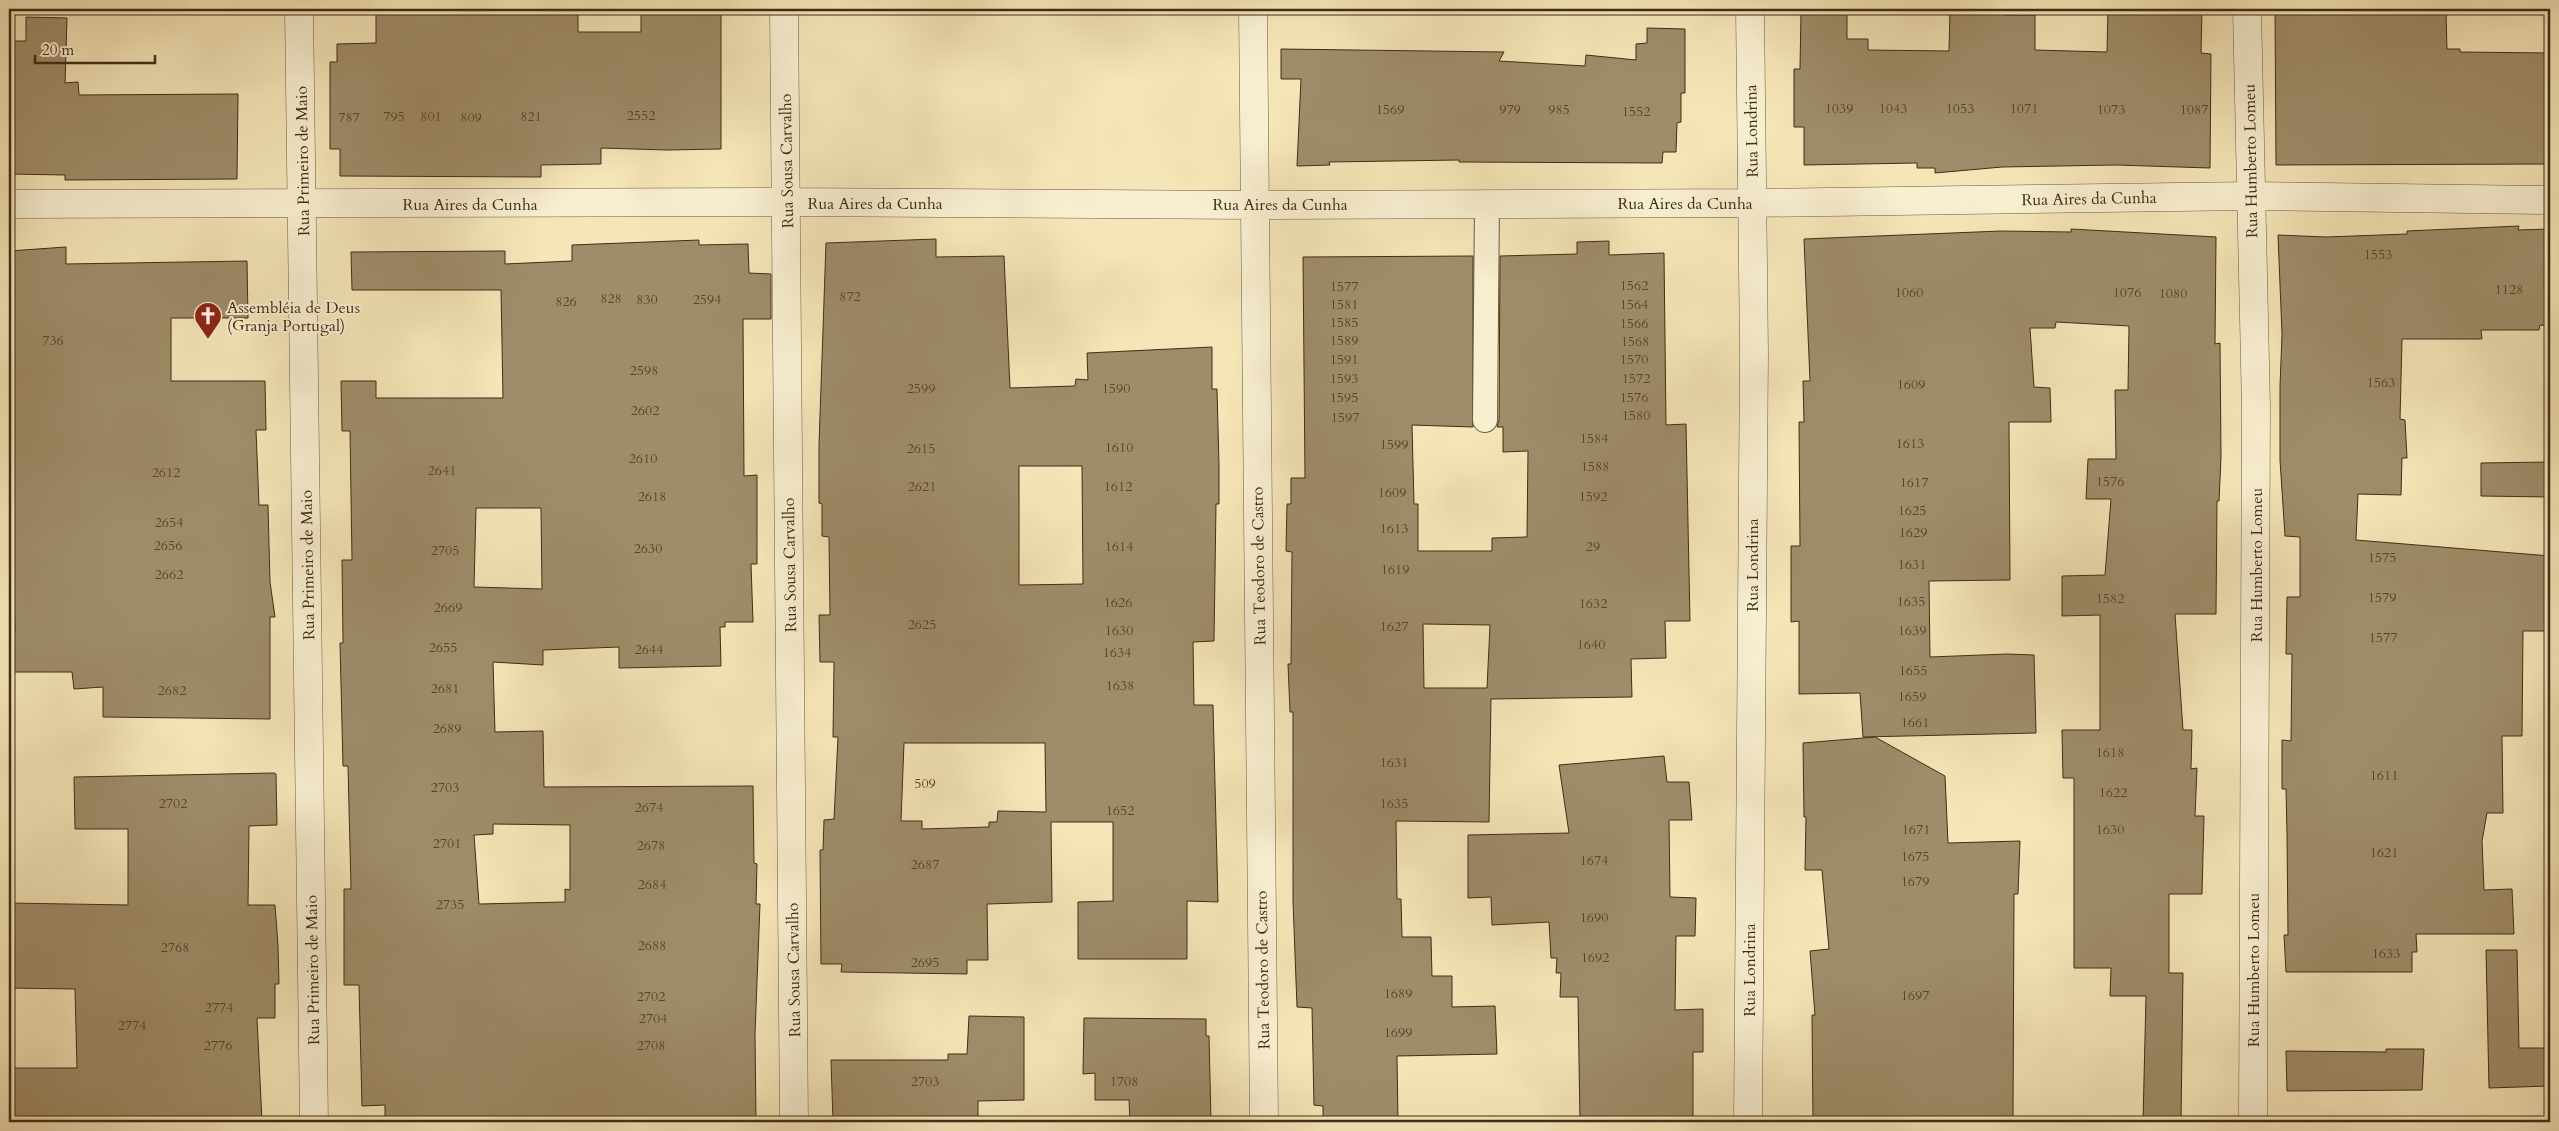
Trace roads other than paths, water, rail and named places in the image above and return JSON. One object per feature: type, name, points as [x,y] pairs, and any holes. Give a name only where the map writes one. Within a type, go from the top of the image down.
[{"type":"street","name":"Rua Primeiro de Maio","points":[[299,9],[314,1122]]},
{"type":"street","name":"Rua Sousa Carvalho","points":[[784,9],[794,1122]]},
{"type":"street","name":"Rua Teodoro de Castro","points":[[1253,9],[1264,1122]]},
{"type":"street","name":"Rua Londrina","points":[[1748,1122],[1754,352],[1750,9]]},
{"type":"street","name":"Rua Humberto Lomeu","points":[[2247,9],[2256,408],[2253,1122]]},
{"type":"street","name":"Rua Aires da Cunha","points":[[9,204],[303,205],[786,202],[1254,205],[2250,196],[2550,200]]},
{"type":"lane","points":[[1485,420],[1487,204]]},
{"type":"place","name":"Assembléia de Deus (Granja Portugal)","points":[[208,340]]}]
